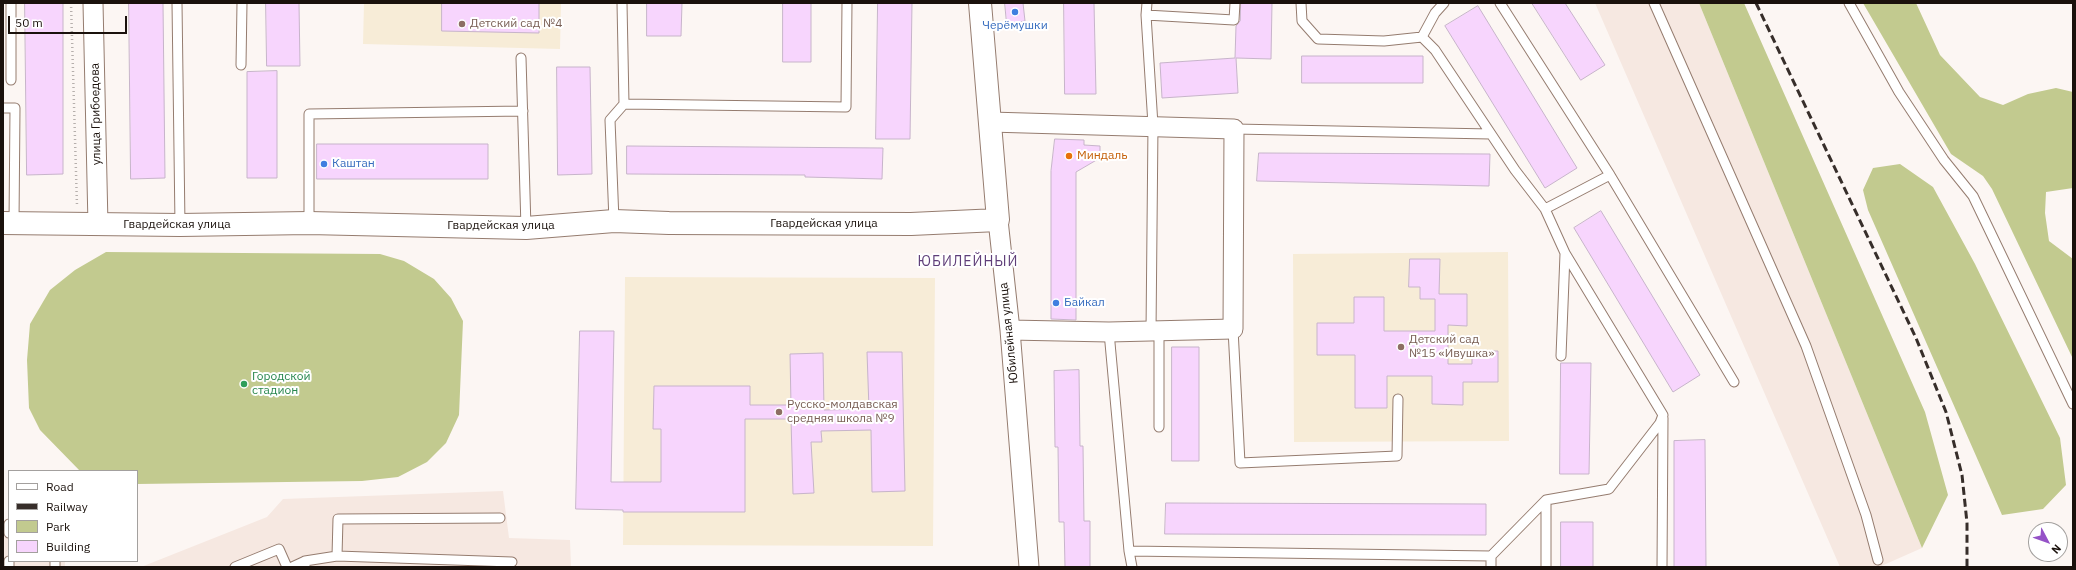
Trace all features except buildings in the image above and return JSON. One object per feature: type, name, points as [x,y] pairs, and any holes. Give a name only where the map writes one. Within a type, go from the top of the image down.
[{"type":"street","name":"улица Грибоедова","points":[[93,3],[98,225]]},
{"type":"street","name":"Юбилейная улица","points":[[980,3],[998,220],[1010,330],[1029,567]]},
{"type":"street","points":[[990,122],[1153,125],[1234,129],[1234,329],[1155,332],[1010,330]]},
{"type":"street","name":"Гвардейская улица","points":[[9,223],[98,225],[309,223],[526,228],[614,221],[669,223],[911,224],[998,220]]},
{"type":"lane","points":[[177,3],[180,225]]},
{"type":"lane","points":[[241,65],[242,3]]},
{"type":"lane","points":[[614,221],[610,120],[624,104],[622,3]]},
{"type":"lane","points":[[624,104],[846,107],[847,3]]},
{"type":"lane","points":[[1147,3],[1146,15],[1153,125],[1155,332],[1160,428]]},
{"type":"lane","points":[[1146,15],[1234,20],[1235,3]]},
{"type":"lane","points":[[1301,3],[1302,21],[1318,39],[1384,41],[1422,37]]},
{"type":"lane","points":[[1422,37],[1434,13],[1444,3]]},
{"type":"lane","points":[[1500,3],[1610,174],[1734,382]]},
{"type":"lane","points":[[1654,3],[1806,346],[1866,515],[1878,560]]},
{"type":"lane","points":[[1849,3],[1898,92],[1944,160],[1972,196],[2073,404]]},
{"type":"lane","points":[[8,7],[10,80]]},
{"type":"lane","points":[[1422,37],[1435,50],[1515,170],[1545,209],[1565,253],[1663,415],[1662,567]]},
{"type":"lane","points":[[521,58],[526,228]]},
{"type":"lane","points":[[3,108],[15,108],[9,223]]},
{"type":"lane","points":[[309,223],[309,114],[523,111]]},
{"type":"lane","points":[[1234,129],[1491,134]]},
{"type":"lane","points":[[1545,209],[1610,174]]},
{"type":"lane","points":[[1561,356],[1565,253]]},
{"type":"lane","points":[[1234,329],[1240,463],[1397,456],[1398,399]]},
{"type":"lane","points":[[1109,332],[1132,567]]},
{"type":"lane","points":[[1491,567],[1491,556],[1546,500],[1609,489],[1660,423],[1663,415]]},
{"type":"lane","points":[[1546,500],[1546,567]]},
{"type":"lane","points":[[337,556],[338,519],[500,518]]},
{"type":"lane","points":[[235,567],[280,549],[287,567]]},
{"type":"lane","points":[[1130,551],[1491,556]]},
{"type":"lane","points":[[292,567],[337,556],[512,562]]},
{"type":"path","points":[[71,3],[78,214]]},
{"type":"shaded area","name":"Детский сад №4","points":[[364,3],[561,3],[560,49],[363,44]]},
{"type":"shaded area","points":[[1595,3],[1699,3],[1922,548],[1879,567],[1840,567]]},
{"type":"shaded area","name":"Детский сад №15 «Ивушка»","points":[[1508,252],[1509,441],[1294,442],[1293,254]]},
{"type":"shaded area","name":"Русско-молдавская средняя школа №9","points":[[625,277],[935,278],[933,546],[623,545]]},
{"type":"shaded area","points":[[503,491],[509,538],[570,540],[571,567],[141,567],[267,517],[283,499]]},
{"type":"shaded area","points":[[3,521],[8,521],[8,562],[65,562],[65,567],[3,567]]},
{"type":"green space","points":[[1699,3],[1744,3],[1925,412],[1948,495],[1922,548]]},
{"type":"green space","points":[[1863,3],[1916,3],[1940,55],[1980,97],[2003,105],[2028,94],[2056,88],[2073,92],[2073,188],[2046,192],[2045,213],[2049,241],[2073,259],[2073,359],[1992,189],[1983,176],[1951,154]]},
{"type":"green space","points":[[1900,164],[1933,187],[1975,264],[2060,438],[2066,485],[2043,509],[2002,515],[1868,210],[1863,190],[1873,168]]},
{"type":"green space","name":"Городской стадион","points":[[106,252],[380,254],[404,261],[434,279],[451,298],[463,321],[459,415],[446,443],[427,462],[398,477],[362,481],[138,484],[138,470],[79,470],[40,430],[29,408],[27,360],[30,324],[50,290],[75,270]]},
{"type":"railway","points":[[1756,3],[1916,338],[1946,412],[1962,475],[1967,523],[1967,567]]},
{"type":"place","name":"Черёмушки","points":[[1015,12]]},
{"type":"place","name":"Детский сад №4","points":[[462,24]]},
{"type":"place","name":"Миндаль","points":[[1069,156]]},
{"type":"place","name":"Каштан","points":[[324,164]]},
{"type":"place","name":"Байкал","points":[[1056,303]]},
{"type":"place","name":"Детский сад №15 «Ивушка»","points":[[1401,347]]},
{"type":"place","name":"Городской стадион","points":[[244,384]]},
{"type":"place","name":"Русско-молдавская средняя школа №9","points":[[779,412]]},
{"type":"district","name":"ЮБИЛЕЙНЫЙ","points":[[968,262]]}]
